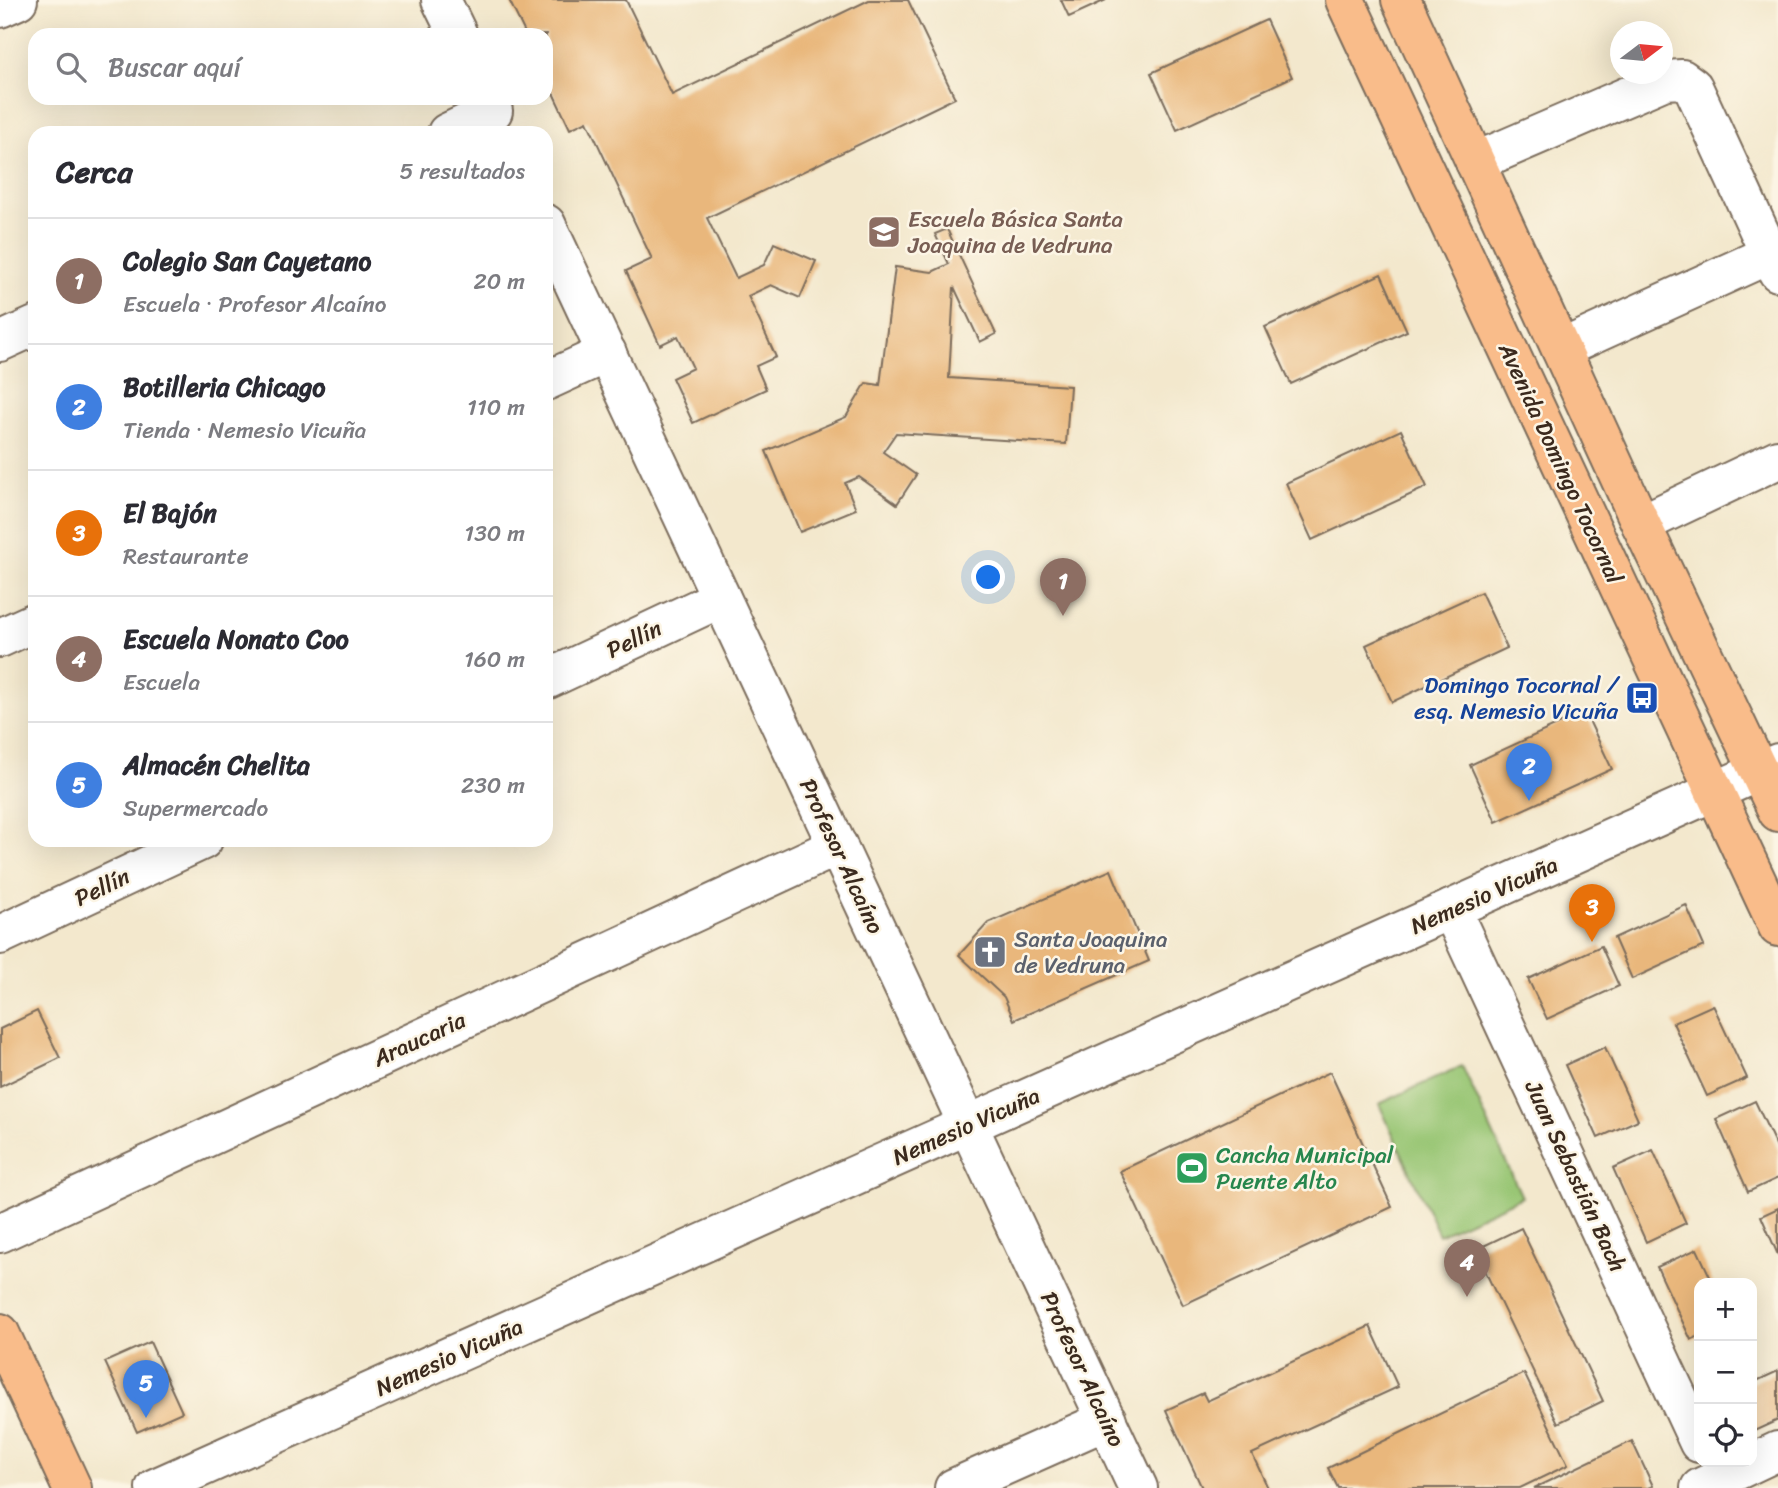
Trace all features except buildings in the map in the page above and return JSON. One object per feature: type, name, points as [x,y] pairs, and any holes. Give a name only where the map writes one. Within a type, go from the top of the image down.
[{"type":"main road","name":"Avenida Domingo Tocornal","points":[[1345,0],[1778,927]]},
{"type":"main road","name":"Avenida Domingo Tocornal","points":[[1401,0],[1641,524],[1769,767],[1778,812]]},
{"type":"main road","points":[[0,1334],[72,1488]]},
{"type":"street","points":[[0,8],[18,0]]},
{"type":"street","points":[[441,0],[455,28]]},
{"type":"street","points":[[1475,162],[1665,80],[1682,79],[1693,87],[1774,263],[1561,349]]},
{"type":"street","points":[[465,126],[495,114]]},
{"type":"street","name":"Profesor Alcaíno","points":[[553,238],[1138,1488]]},
{"type":"street","points":[[0,342],[28,329]]},
{"type":"street","points":[[553,378],[607,353]]},
{"type":"street","points":[[1641,524],[1778,459]]},
{"type":"street","name":"Pellín","points":[[553,677],[721,598]]},
{"type":"street","points":[[0,638],[28,625]]},
{"type":"street","name":"Nemesio Vicuña","points":[[155,1488],[1769,767]]},
{"type":"street","name":"Araucaria","points":[[0,1233],[838,846]]},
{"type":"street","name":"Pellín","points":[[0,935],[188,847]]},
{"type":"street","name":"Juan Sebastián Bach","points":[[1451,909],[1694,1432]]},
{"type":"street","points":[[954,1488],[1107,1420]]},
{"type":"street","points":[[1711,1479],[1778,1451]]},
{"type":"green space","points":[[1462,1066],[1522,1197],[1439,1235],[1379,1104]]},
{"type":"place","name":"Escuela Básica Santa Joaquina de Vedruna","points":[[884,232]]},
{"type":"place","name":"Colegio San Cayetano","points":[[1063,616]]},
{"type":"place","name":"Domingo Tocornal / esq. Nemesio Vicuña","points":[[1642,698]]},
{"type":"place","name":"Botilleria Chicago","points":[[1529,801]]},
{"type":"place","name":"El Bajón","points":[[1592,942]]},
{"type":"place","name":"Santa Joaquina de Vedruna","points":[[990,952]]},
{"type":"place","name":"Cancha Municipal Puente Alto","points":[[1192,1168]]},
{"type":"place","name":"Escuela Nonato Coo","points":[[1467,1297]]},
{"type":"place","name":"Almacén Chelita","points":[[146,1418]]}]
